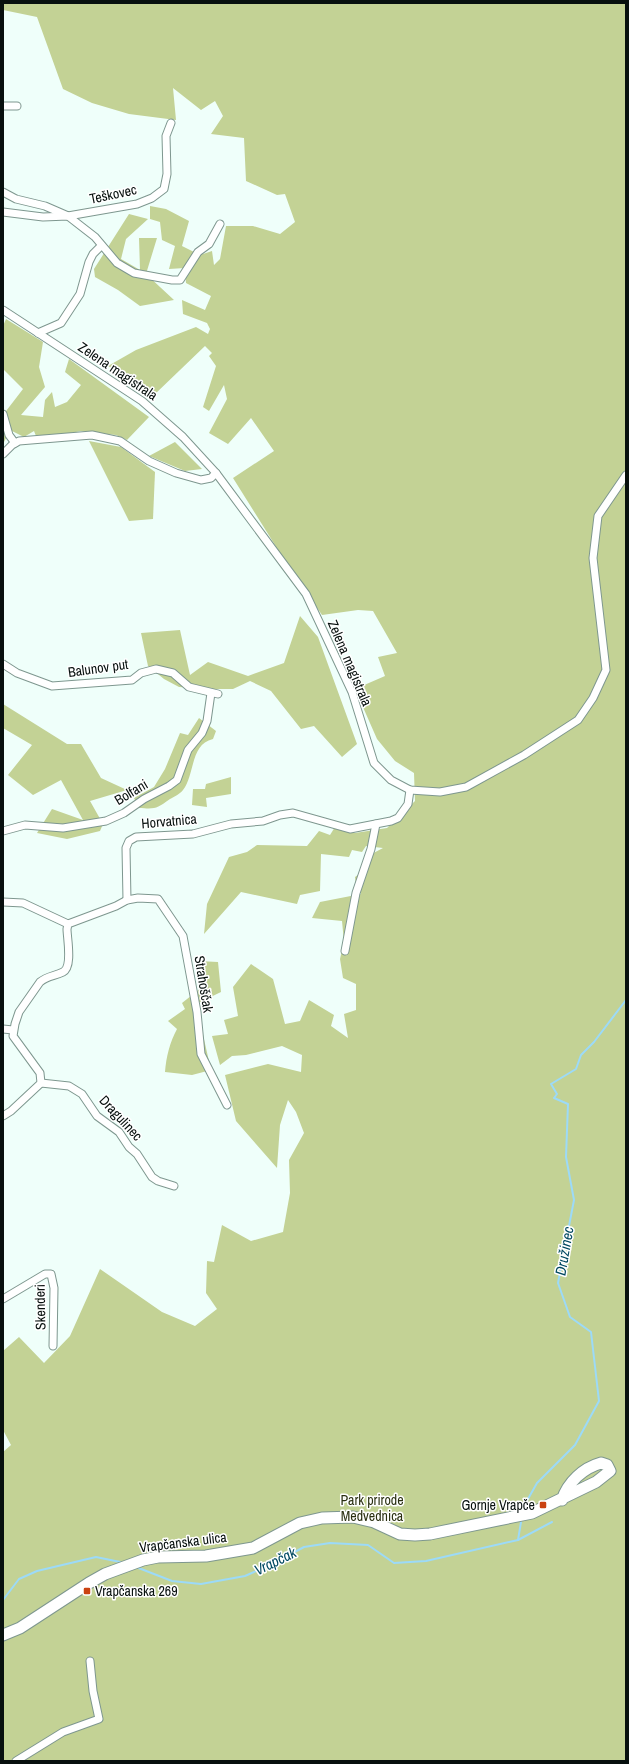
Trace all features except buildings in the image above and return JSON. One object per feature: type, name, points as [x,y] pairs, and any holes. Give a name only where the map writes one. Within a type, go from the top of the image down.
[{"type":"street","points":[[3,106],[17,106]]},
{"type":"street","name":"Teškovec","points":[[3,212],[43,217],[68,216],[137,204],[161,193],[164,189],[168,174],[166,136],[172,123]]},
{"type":"street","points":[[3,192],[16,199],[45,206],[68,216],[95,237],[101,246],[117,263],[134,273],[172,280],[180,280],[198,252],[209,244],[220,224]]},
{"type":"street","points":[[38,333],[62,323],[80,294],[93,254],[101,246]]},
{"type":"street","points":[[3,320],[5,312]]},
{"type":"street","name":"Zelena magistrala","points":[[5,312],[142,401],[183,437],[216,473],[306,594],[352,692],[374,763],[391,780],[410,790],[440,792],[466,787],[524,755],[578,720],[593,698],[606,670],[593,558],[598,516],[626,475]]},
{"type":"street","points":[[3,414],[10,435],[15,443]]},
{"type":"street","points":[[3,454],[19,441],[92,435],[120,441],[148,462],[176,474],[201,480],[211,478],[216,473]]},
{"type":"street","name":"Balunov put","points":[[3,664],[17,673],[52,686],[132,680],[140,673],[156,669],[173,673],[189,687],[215,694]]},
{"type":"street","name":"Bolfani","points":[[3,830],[25,825],[63,828],[106,821],[124,813],[144,799],[169,786],[178,780],[188,750],[202,733],[215,694]]},
{"type":"street","name":"Horvatnica","points":[[127,900],[126,848],[129,841],[136,837],[193,834],[231,824],[263,821],[280,815],[293,813],[350,829],[391,822],[398,818],[408,804],[410,790]]},
{"type":"street","points":[[345,952],[356,893],[371,849],[376,824]]},
{"type":"street","name":"Strahoščak","points":[[127,900],[138,898],[158,899],[183,936],[197,1012],[201,1054],[227,1105]]},
{"type":"street","points":[[3,902],[23,903],[68,924],[116,906],[127,900]]},
{"type":"street","points":[[3,1116],[11,1111],[40,1083],[40,1073],[14,1039],[13,1030],[20,1012],[40,982],[64,971],[67,968],[69,960],[68,924]]},
{"type":"street","points":[[3,1029],[13,1030]]},
{"type":"street","name":"Dragulinec","points":[[40,1083],[69,1086],[82,1094],[97,1116],[119,1132],[129,1148],[137,1154],[152,1177],[158,1181],[174,1186]]},
{"type":"street","name":"Skenderi","points":[[3,1299],[45,1274],[51,1274],[54,1288],[53,1346]]},
{"type":"street","name":"Vrapčanska ulica","points":[[3,1635],[20,1628],[88,1583],[124,1567],[143,1560],[206,1556],[253,1548],[308,1520],[353,1517],[374,1522],[400,1534],[430,1534],[528,1515],[562,1500]]},
{"type":"street","points":[[16,1761],[63,1732],[99,1719],[93,1691],[90,1661]]},
{"type":"green space","name":"Park prirode Medvednica","points":[[3,3],[626,3],[626,1761],[3,1761],[3,1452],[11,1445],[3,1430],[3,1351],[19,1337],[44,1363],[70,1336],[100,1269],[162,1312],[195,1326],[217,1309],[206,1293],[207,1261],[214,1262],[222,1225],[251,1241],[283,1232],[290,1193],[289,1160],[304,1133],[296,1112],[288,1100],[280,1125],[277,1168],[236,1121],[225,1075],[268,1064],[301,1072],[302,1055],[282,1046],[246,1055],[232,1056],[220,1065],[212,1036],[228,1034],[224,1020],[238,1016],[233,987],[251,964],[273,979],[285,1024],[300,1021],[309,1000],[334,1015],[331,1026],[348,1038],[344,1014],[356,1010],[356,984],[343,978],[340,959],[344,942],[342,921],[312,918],[320,902],[361,894],[356,885],[355,877],[362,872],[364,858],[383,848],[366,846],[362,852],[352,850],[349,857],[321,854],[320,891],[300,895],[297,904],[241,892],[204,934],[207,904],[229,857],[247,852],[257,845],[307,846],[319,831],[330,835],[335,827],[355,833],[387,828],[415,801],[414,773],[395,761],[377,739],[355,689],[385,676],[378,657],[397,653],[373,611],[358,610],[322,615],[280,553],[233,478],[274,451],[251,418],[228,444],[209,433],[227,399],[224,385],[209,411],[203,407],[216,366],[209,356],[212,353],[205,346],[154,395],[108,366],[136,350],[196,327],[208,334],[210,329],[207,323],[183,314],[182,300],[205,310],[211,296],[186,283],[185,268],[169,269],[175,246],[162,240],[160,222],[150,219],[150,206],[166,209],[189,221],[182,246],[200,255],[212,251],[214,265],[220,259],[226,226],[253,226],[280,234],[295,222],[285,194],[277,195],[246,181],[244,138],[211,134],[223,116],[215,101],[201,110],[173,88],[176,120],[129,114],[92,103],[63,89],[37,17],[3,10]]},
{"type":"green space","points":[[129,214],[148,219],[126,239],[121,259],[140,270],[139,238],[157,238],[146,274],[174,300],[140,306],[118,290],[95,277],[94,269]]},
{"type":"green space","points":[[6,319],[43,342],[39,367],[45,387],[21,415],[43,417],[45,400],[52,392],[55,407],[67,402],[81,385],[65,372],[69,359],[149,417],[127,440],[116,435],[81,431],[60,435],[36,436],[34,431],[24,437],[10,430],[3,444],[3,415],[23,389],[3,369],[3,326]]},
{"type":"green space","points":[[89,441],[121,447],[155,472],[153,519],[129,521]]},
{"type":"green space","points":[[175,442],[202,469],[185,471],[149,456]]},
{"type":"green space","points":[[300,616],[318,637],[357,744],[342,757],[314,726],[301,729],[271,691],[250,681],[233,689],[179,687],[164,679],[148,666],[141,633],[180,630],[190,675],[208,662],[248,676],[284,663]]},
{"type":"green space","points":[[3,704],[67,744],[81,744],[101,778],[127,790],[90,801],[103,824],[100,831],[67,839],[37,833],[52,809],[83,820],[61,780],[33,795],[8,775],[32,745],[3,728]]},
{"type":"green space","points":[[199,718],[216,731],[213,739],[200,747],[187,784],[183,790],[159,807],[139,808],[134,798],[154,787],[165,769],[180,733],[188,735]]},
{"type":"green space","points":[[231,777],[231,794],[206,798],[207,807],[192,805],[193,789],[205,789],[206,784]]},
{"type":"green space","points":[[198,961],[218,962],[221,992],[196,1004],[211,1070],[192,1075],[165,1072],[166,1061],[172,1039],[177,1029],[168,1021],[185,1009],[182,1003],[201,988]]},
{"type":"waterway","name":"Družinec","points":[[524,1506],[537,1483],[575,1445],[599,1401],[591,1332],[570,1317],[558,1283],[574,1200],[566,1157],[568,1104],[554,1098],[557,1094],[551,1084],[576,1069],[581,1055],[594,1042],[626,1000]]},
{"type":"waterway","name":"Družinec","points":[[518,1540],[521,1522]]},
{"type":"waterway","name":"Vrapčak","points":[[136,1567],[172,1581],[201,1584],[245,1576],[304,1547],[330,1543],[368,1545],[394,1563],[426,1561],[518,1540],[552,1522]]},
{"type":"waterway","name":"Vrapčak","points":[[3,1600],[19,1579],[37,1571],[96,1557],[125,1563]]},
{"type":"place","name":"Gornje Vrapče","points":[[543,1505]]},
{"type":"place","name":"Vrapčanska 269","points":[[87,1591]]}]
